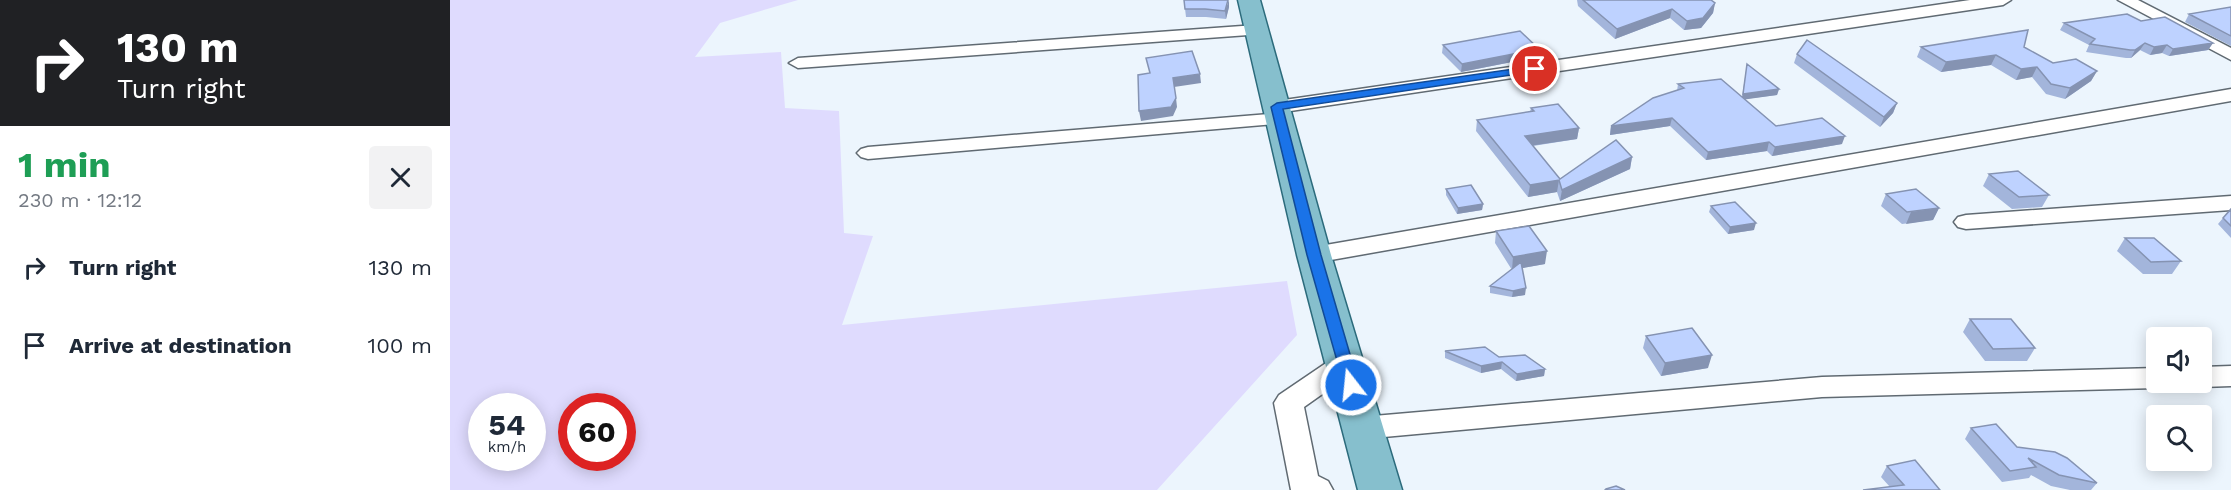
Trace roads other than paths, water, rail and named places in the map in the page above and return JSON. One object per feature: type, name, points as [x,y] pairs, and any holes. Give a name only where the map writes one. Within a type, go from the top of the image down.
[{"type":"main road","points":[[1253,15],[1314,255],[1380,490]]},
{"type":"street","points":[[868,153],[1279,113],[2003,0]]},
{"type":"street","points":[[2126,0],[2231,55]]},
{"type":"street","points":[[798,63],[1253,15]]},
{"type":"street","points":[[1314,255],[2231,95]]},
{"type":"street","points":[[1966,222],[2231,203]]},
{"type":"street","points":[[1317,490],[1304,484],[1289,403],[1345,364]]},
{"type":"street","points":[[2212,376],[2231,376]]},
{"type":"street","points":[[1362,428],[1822,387],[2146,378]]}]
